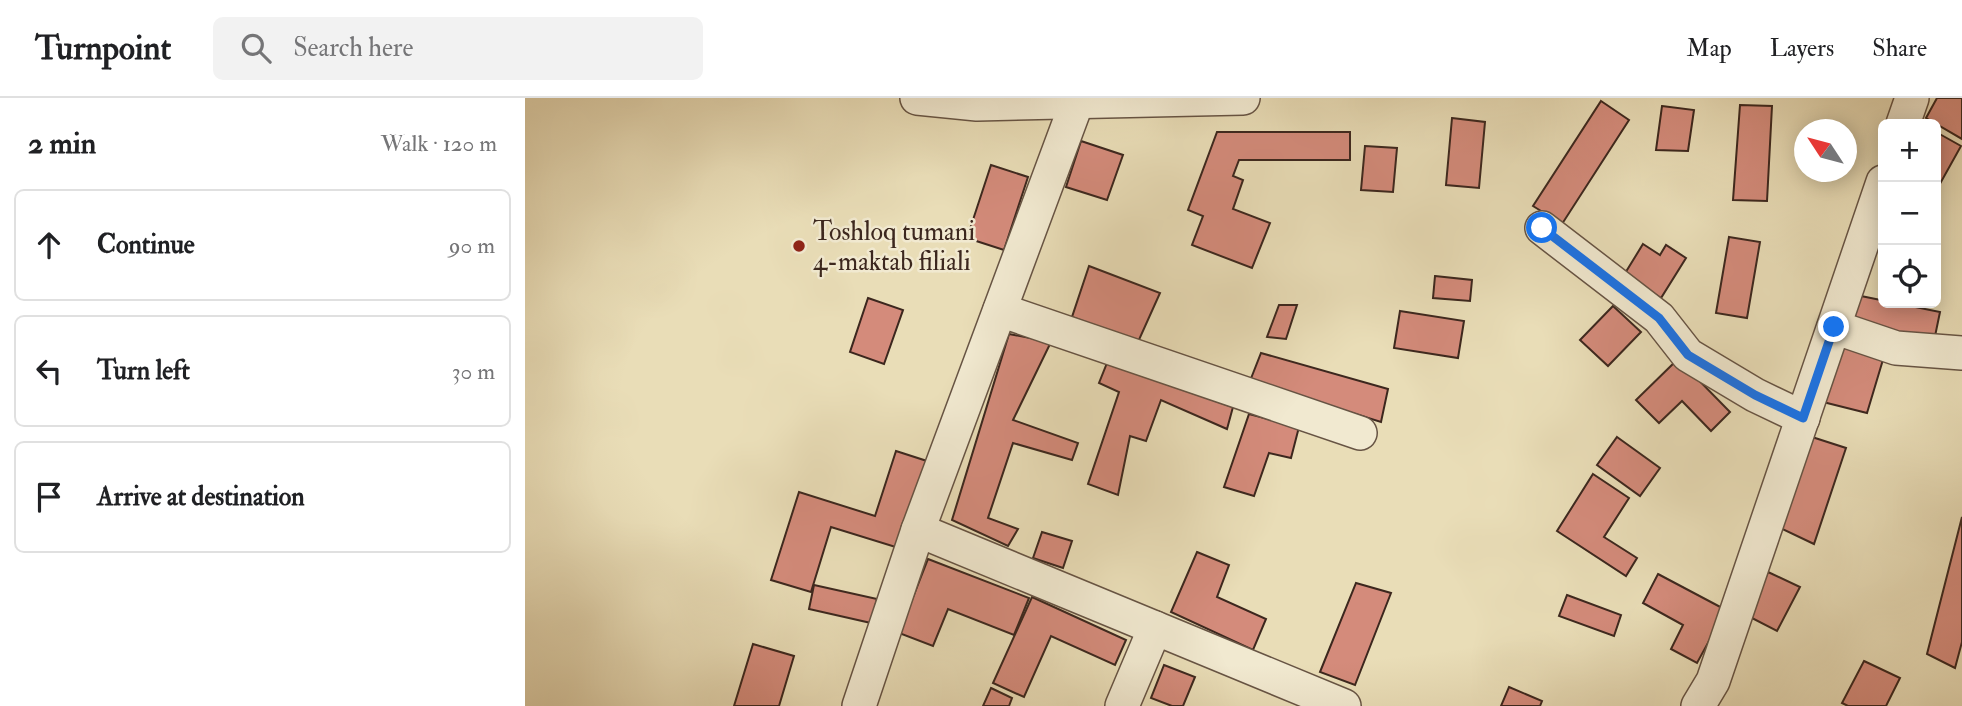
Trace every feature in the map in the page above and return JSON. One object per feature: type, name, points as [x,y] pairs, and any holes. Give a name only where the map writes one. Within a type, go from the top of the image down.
[{"type":"street","points":[[916,98],[978,104],[1243,98]]},
{"type":"street","points":[[1905,119],[1912,98]]},
{"type":"street","points":[[859,706],[918,530],[1077,102]]},
{"type":"street","points":[[1698,706],[1713,681],[1878,197]]},
{"type":"street","points":[[1542,228],[1659,318],[1688,355],[1755,395],[1803,418]]},
{"type":"street","points":[[1000,310],[1360,433]]},
{"type":"street","points":[[1834,327],[1896,348],[1962,353]]},
{"type":"street","points":[[918,530],[1344,706]]},
{"type":"street","points":[[1122,706],[1155,628]]},
{"type":"building","points":[[1937,98],[1962,98],[1962,139],[1941,127],[1941,119],[1926,118]]},
{"type":"building","points":[[1601,101],[1629,120],[1562,224],[1533,206]]},
{"type":"building","points":[[1740,105],[1772,106],[1767,201],[1733,200]]},
{"type":"building","points":[[1662,106],[1694,110],[1688,151],[1656,150]]},
{"type":"building","points":[[1452,118],[1485,122],[1479,188],[1446,185]]},
{"type":"building","points":[[1217,132],[1350,132],[1350,160],[1239,160],[1233,176],[1243,180],[1233,209],[1270,223],[1252,268],[1192,245],[1203,216],[1188,210]]},
{"type":"building","points":[[1941,135],[1961,146],[1941,182]]},
{"type":"building","points":[[1081,141],[1123,155],[1107,200],[1066,187]]},
{"type":"building","points":[[1365,146],[1397,148],[1393,192],[1361,190]]},
{"type":"building","points":[[991,165],[1028,177],[1004,250],[967,238]]},
{"type":"building","points":[[1729,237],[1760,242],[1747,318],[1716,313]]},
{"type":"building","points":[[1643,244],[1660,255],[1666,245],[1686,258],[1661,298],[1624,275]]},
{"type":"building","points":[[1089,266],[1160,293],[1138,342],[1072,317]]},
{"type":"building","points":[[1435,276],[1472,280],[1470,301],[1433,298]]},
{"type":"building","points":[[1856,295],[1878,299],[1878,308],[1920,308],[1940,312],[1934,341],[1850,324]]},
{"type":"building","points":[[868,298],[903,310],[884,364],[850,352]]},
{"type":"building","points":[[1279,305],[1297,305],[1286,339],[1267,337]]},
{"type":"building","points":[[1613,306],[1641,332],[1608,366],[1580,340]]},
{"type":"building","points":[[1400,311],[1464,321],[1458,358],[1394,348]]},
{"type":"building","points":[[1009,334],[1051,342],[1013,420],[1078,443],[1072,460],[1013,443],[988,518],[1018,529],[1008,546],[952,520]]},
{"type":"building","points":[[1839,339],[1885,353],[1867,413],[1823,402]]},
{"type":"building","points":[[1261,353],[1388,389],[1381,422],[1250,381]]},
{"type":"building","points":[[1678,359],[1730,412],[1711,431],[1682,401],[1659,423],[1636,400]]},
{"type":"building","points":[[1107,363],[1233,407],[1227,429],[1161,400],[1146,441],[1130,436],[1118,495],[1088,484],[1119,392],[1099,383]]},
{"type":"building","points":[[1249,414],[1299,427],[1291,458],[1269,453],[1254,496],[1224,487]]},
{"type":"building","points":[[1617,437],[1660,468],[1640,496],[1597,465]]},
{"type":"building","points":[[1812,437],[1846,448],[1814,544],[1778,527]]},
{"type":"building","points":[[896,451],[930,462],[902,549],[831,527],[811,592],[771,580],[799,492],[875,516]]},
{"type":"building","points":[[1593,474],[1629,498],[1604,537],[1637,558],[1626,576],[1557,531]]},
{"type":"building","points":[[1962,517],[1962,642],[1955,668],[1927,654]]},
{"type":"building","points":[[1042,532],[1072,541],[1063,568],[1033,558]]},
{"type":"building","points":[[1197,552],[1229,565],[1217,597],[1266,619],[1253,650],[1171,612]]},
{"type":"building","points":[[928,559],[1029,598],[1014,635],[948,609],[933,646],[899,633]]},
{"type":"building","points":[[1768,572],[1800,587],[1777,631],[1748,616]]},
{"type":"building","points":[[1658,574],[1726,610],[1697,663],[1671,649],[1683,625],[1643,603]]},
{"type":"building","points":[[1356,583],[1391,593],[1355,685],[1320,672]]},
{"type":"building","points":[[814,585],[877,599],[871,623],[809,609]]},
{"type":"building","points":[[1567,595],[1621,615],[1614,636],[1559,616]]},
{"type":"building","points":[[1032,597],[1126,640],[1115,665],[1051,636],[1024,697],[993,683]]},
{"type":"building","points":[[753,644],[794,656],[779,706],[734,706]]},
{"type":"building","points":[[1864,661],[1900,678],[1886,706],[1848,706],[1842,703]]},
{"type":"building","points":[[1164,665],[1195,677],[1183,706],[1172,706],[1151,698]]},
{"type":"building","points":[[1509,687],[1542,701],[1540,706],[1501,706]]},
{"type":"building","points":[[991,688],[1012,698],[1009,706],[983,706]]},
{"type":"place","name":"Toshloq tumani 4-maktab filiali","points":[[799,246]]},
{"type":"route","points":[[1542,228],[1659,318],[1688,355],[1755,395],[1803,418],[1834,327]]}]
